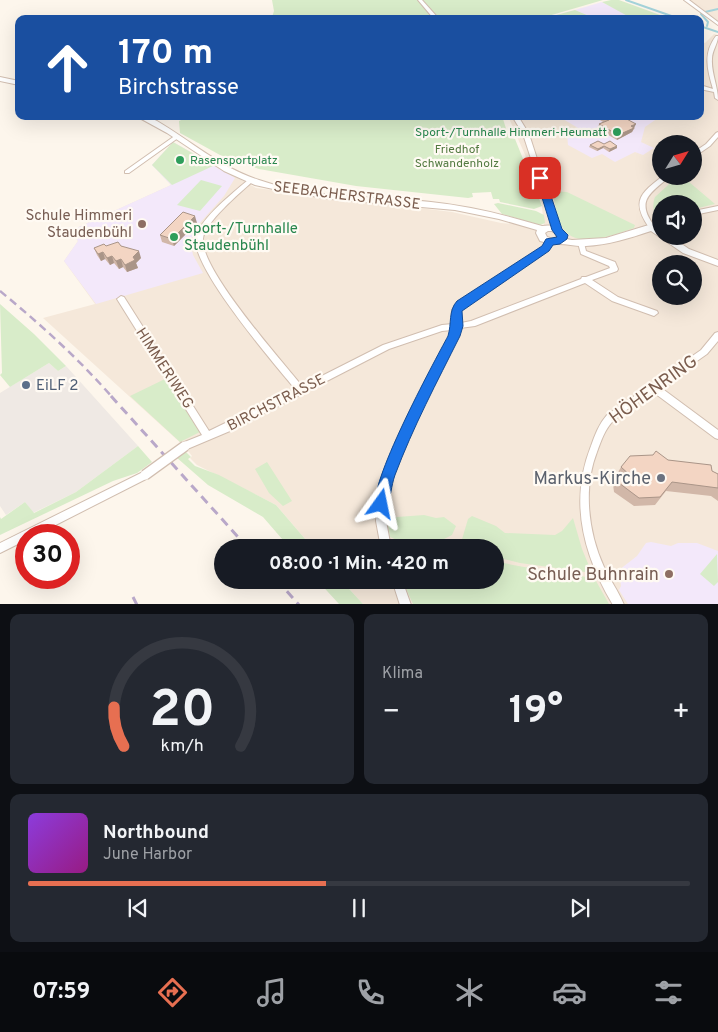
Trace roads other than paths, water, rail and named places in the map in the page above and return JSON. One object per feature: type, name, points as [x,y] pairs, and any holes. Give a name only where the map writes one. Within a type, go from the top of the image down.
[{"type":"street","points":[[420,0],[433,15]]},
{"type":"street","points":[[686,0],[718,24]]},
{"type":"street","points":[[718,37],[713,42],[709,62],[716,83],[718,98]]},
{"type":"street","points":[[0,79],[15,82]]},
{"type":"street","points":[[704,88],[716,91]]},
{"type":"street","name":"SEEBACHERSTRASSE","points":[[146,120],[250,181],[275,188],[340,197],[455,208],[512,221],[550,235],[580,243],[609,241],[652,227]]},
{"type":"street","points":[[384,539],[381,522],[383,489],[416,410],[457,326],[456,310],[462,304],[545,249],[550,235],[551,212],[526,134],[517,120]]},
{"type":"street","points":[[702,150],[718,134]]},
{"type":"street","points":[[127,172],[176,137]]},
{"type":"street","points":[[250,181],[226,202],[205,227],[199,240],[202,254],[233,305],[301,390]]},
{"type":"street","points":[[652,221],[642,214],[647,192],[656,185]]},
{"type":"street","points":[[702,211],[718,208]]},
{"type":"street","name":"BIRCHSTRASSE","points":[[0,548],[144,475],[185,446],[208,437],[386,347],[442,328],[472,324],[614,269],[615,266],[583,252],[580,243]]},
{"type":"street","points":[[676,245],[686,251],[718,263]]},
{"type":"street","points":[[585,279],[615,299],[654,313]]},
{"type":"street","name":"HIMMERIWEG","points":[[121,300],[208,437]]},
{"type":"street","name":"HÖHENRING","points":[[619,604],[602,578],[590,539],[584,509],[584,480],[587,464],[604,423],[618,410],[704,352],[718,335]]},
{"type":"street","points":[[709,346],[718,350]]},
{"type":"street","points":[[653,387],[718,435]]},
{"type":"street","points":[[400,589],[406,604]]},
{"type":"waterway","points":[[626,0],[669,15]]},
{"type":"waterway","points":[[705,12],[718,9]]},
{"type":"waterway","points":[[704,17],[708,22],[707,26]]},
{"type":"waterway","points":[[704,27],[718,32]]},
{"type":"railway","points":[[0,291],[58,342],[112,397]]},
{"type":"railway","points":[[111,396],[240,539]]},
{"type":"railway","points":[[285,589],[298,604]]},
{"type":"railway","points":[[133,597],[136,604]]},
{"type":"place","name":"Sport-/Turnhalle Himmeri-Heumatt","points":[[617,132]]},
{"type":"place","name":"Rasensportplatz","points":[[180,160]]},
{"type":"place","name":"Schule Himmeri Staudenbühl","points":[[142,224]]},
{"type":"place","name":"Sport-/Turnhalle Staudenbühl","points":[[174,237]]},
{"type":"place","name":"EiLF 2","points":[[26,385]]},
{"type":"place","name":"Markus-Kirche","points":[[661,478]]},
{"type":"place","name":"Schule Buhnrain","points":[[669,574]]},
{"type":"park label","name":"Friedhof Schwandenholz","points":[[457,156]]}]
